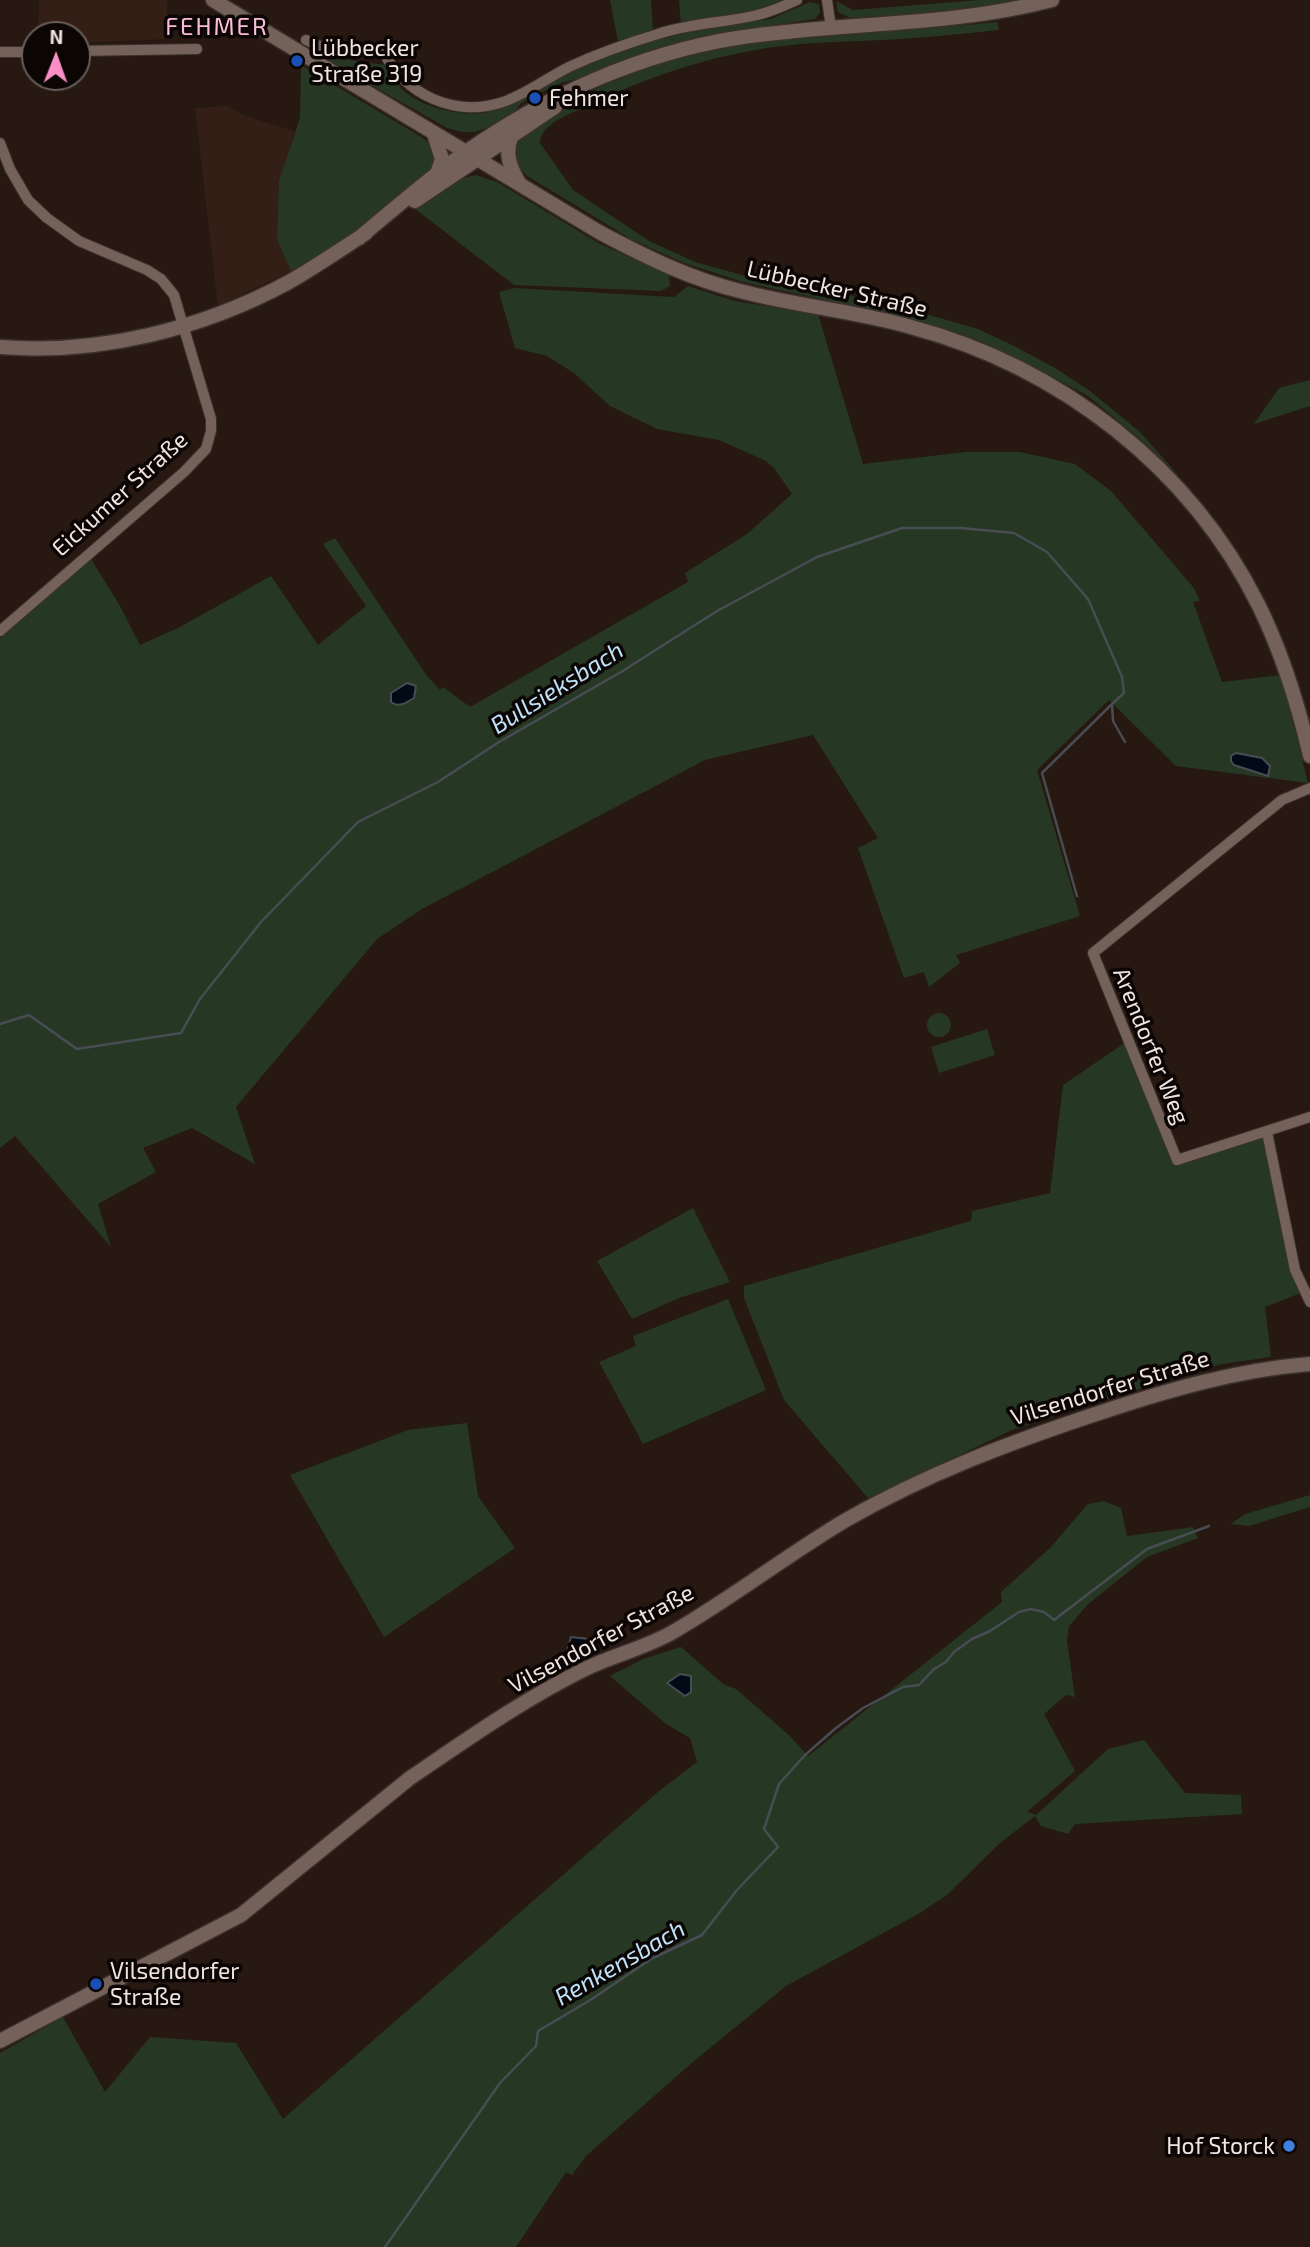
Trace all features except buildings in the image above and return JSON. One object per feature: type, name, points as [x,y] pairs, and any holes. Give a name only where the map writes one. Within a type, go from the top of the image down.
[{"type":"main road","name":"Lübbecker Straße","points":[[213,0],[599,232],[681,272],[739,291],[910,326],[977,348],[1036,375],[1078,400],[1131,441],[1174,483],[1227,551],[1260,609],[1284,665],[1310,756]]},
{"type":"main road","points":[[0,347],[77,346],[164,332],[252,300],[288,282],[359,238],[541,105],[649,60],[697,46],[756,36],[971,16],[1052,0]]},
{"type":"main road","points":[[359,238],[437,174],[512,135],[591,83]]},
{"type":"main road","points":[[435,134],[442,159],[437,174]]},
{"type":"main road","points":[[512,135],[507,150],[508,160],[520,184]]},
{"type":"main road","name":"Vilsendorfer Straße","points":[[0,2041],[241,1914],[410,1779],[489,1726],[575,1675],[673,1632],[843,1522],[881,1501],[987,1451],[1136,1401],[1226,1377],[1310,1364]]},
{"type":"street","points":[[306,40],[318,47],[383,51],[401,79],[425,96],[454,106],[485,106],[504,101],[581,62],[651,36],[757,16],[797,0]]},
{"type":"street","points":[[827,0],[831,28]]},
{"type":"street","points":[[91,51],[197,49]]},
{"type":"street","points":[[0,52],[21,52]]},
{"type":"street","name":"Eickumer Straße","points":[[0,631],[184,472],[206,449],[211,431],[211,419],[174,295],[161,279],[131,262],[68,235],[32,204],[20,187],[1,146]]},
{"type":"street","name":"Arendorfer Weg","points":[[1310,788],[1282,800],[1093,953],[1177,1160],[1310,1117]]},
{"type":"street","points":[[1267,1132],[1295,1270],[1310,1302]]},
{"type":"shaded area","points":[[39,0],[167,0],[168,39],[91,42],[91,21],[38,21]]},
{"type":"shaded area","points":[[227,106],[248,117],[295,131],[279,180],[277,240],[291,271],[218,306],[195,108]]},
{"type":"shaded area","points":[[407,683],[416,686],[414,698],[400,705],[391,702],[391,693]]},
{"type":"shaded area","points":[[1236,753],[1262,758],[1270,766],[1268,776],[1234,765],[1231,756]]},
{"type":"shaded area","points":[[571,1637],[589,1639],[593,1645],[592,1651],[572,1657],[567,1651]]},
{"type":"shaded area","points":[[680,1674],[691,1676],[691,1692],[685,1696],[667,1683]]},
{"type":"green space","points":[[610,0],[651,0],[653,30],[618,41]]},
{"type":"green space","points":[[679,0],[783,0],[749,13],[681,24]]},
{"type":"green space","points":[[980,0],[1020,0],[937,12],[850,18],[838,12],[836,1],[853,10]]},
{"type":"green space","points":[[810,2],[819,4],[820,13],[815,19],[719,33],[675,43],[593,74],[558,84],[521,103],[514,113],[494,125],[475,132],[447,128],[320,56],[385,65],[402,89],[423,103],[454,112],[486,113],[598,59],[638,45],[696,30],[771,19]]},
{"type":"green space","points":[[997,22],[999,30],[781,46],[704,61],[631,86],[563,117],[545,130],[540,143],[573,190],[649,241],[695,262],[753,278],[801,284],[912,310],[978,329],[1014,346],[1090,391],[1140,432],[1180,477],[1139,438],[1088,396],[1033,366],[979,341],[907,318],[743,282],[684,263],[631,239],[527,176],[513,160],[514,143],[521,135],[597,88],[669,62],[714,50],[761,42]]},
{"type":"green space","points":[[301,65],[423,138],[432,148],[435,162],[434,167],[352,235],[291,271],[277,240],[279,180],[300,118]]},
{"type":"green space","points":[[476,175],[497,182],[600,244],[669,275],[670,286],[661,291],[514,285],[414,208],[459,179]]},
{"type":"green space","points":[[688,286],[735,301],[818,314],[863,464],[966,452],[1020,452],[1075,464],[1111,491],[1194,588],[1200,601],[1193,602],[1222,682],[1281,675],[1308,783],[1176,766],[1109,700],[1037,770],[1080,916],[956,955],[960,963],[929,987],[924,972],[904,978],[858,848],[878,838],[813,735],[705,760],[422,909],[377,939],[236,1107],[255,1164],[192,1128],[143,1148],[156,1172],[98,1204],[111,1247],[15,1136],[0,1148],[0,638],[91,559],[140,645],[180,627],[271,576],[318,645],[366,606],[323,544],[335,538],[427,676],[440,690],[443,687],[470,707],[688,582],[685,573],[747,534],[792,494],[766,461],[719,440],[657,429],[610,406],[574,373],[547,356],[515,348],[499,292],[514,288],[674,297]]},
{"type":"green space","points":[[1310,380],[1310,406],[1254,424],[1279,388]]},
{"type":"green space","points":[[934,1013],[944,1013],[951,1020],[951,1030],[944,1037],[934,1037],[927,1030],[927,1020]]},
{"type":"green space","points":[[987,1029],[995,1055],[939,1073],[931,1047]]},
{"type":"green space","points":[[1132,1038],[1179,1157],[1262,1130],[1301,1293],[1265,1307],[1271,1357],[1195,1371],[1012,1430],[868,1498],[784,1400],[744,1298],[744,1286],[971,1221],[972,1211],[1050,1193],[1063,1085]]},
{"type":"green space","points":[[693,1208],[730,1282],[679,1298],[632,1319],[597,1261]]},
{"type":"green space","points":[[728,1299],[766,1390],[643,1444],[599,1362],[636,1346],[633,1336]]},
{"type":"green space","points":[[467,1423],[478,1496],[515,1548],[384,1637],[290,1475],[408,1430]]},
{"type":"green space","points":[[1310,1495],[1310,1507],[1249,1526],[1231,1524],[1245,1514]]},
{"type":"green space","points":[[1104,1501],[1121,1508],[1127,1536],[1193,1527],[1198,1538],[1147,1557],[1087,1605],[1069,1626],[1067,1641],[1075,1697],[1066,1695],[1044,1714],[1075,1771],[1027,1812],[1036,1815],[1108,1749],[1144,1740],[1185,1793],[1241,1795],[1242,1814],[1075,1824],[1068,1834],[1041,1826],[1035,1816],[1001,1842],[947,1895],[918,1914],[786,1986],[694,2061],[586,2156],[572,2175],[566,2172],[516,2247],[0,2247],[0,2053],[63,2017],[105,2092],[150,2037],[236,2043],[283,2119],[658,1792],[697,1762],[690,1738],[666,1724],[610,1676],[643,1659],[681,1647],[723,1684],[736,1689],[790,1736],[808,1756],[1002,1602],[1001,1592],[1050,1548],[1088,1504]]},
{"type":"waterway","name":"Bullsieksbach","points":[[0,1024],[29,1015],[77,1049],[181,1033],[200,999],[261,922],[358,822],[438,782],[499,742],[621,672],[717,611],[817,557],[902,528],[961,528],[1014,533],[1047,552],[1088,599],[1122,677],[1124,693],[1112,704],[1113,721],[1125,742]]},
{"type":"waterway","name":"Bullsieksbach","points":[[1077,896],[1042,773],[1111,705]]},
{"type":"waterway","name":"Renkensbach","points":[[385,2247],[500,2083],[536,2046],[538,2031],[651,1959],[702,1935],[737,1890],[778,1847],[764,1829],[779,1784],[805,1755],[863,1708],[903,1687],[919,1685],[954,1652],[1019,1612],[1031,1609],[1044,1612],[1054,1620],[1147,1549],[1209,1526]]},
{"type":"place","name":"Lübbecker Straße 319","points":[[297,61]]},
{"type":"place","name":"Fehmer","points":[[535,98]]},
{"type":"place","name":"Vilsendorfer Straße","points":[[96,1984]]},
{"type":"place","name":"Hof Storck","points":[[1289,2146]]},
{"type":"district","name":"FEHMER","points":[[217,27]]}]
